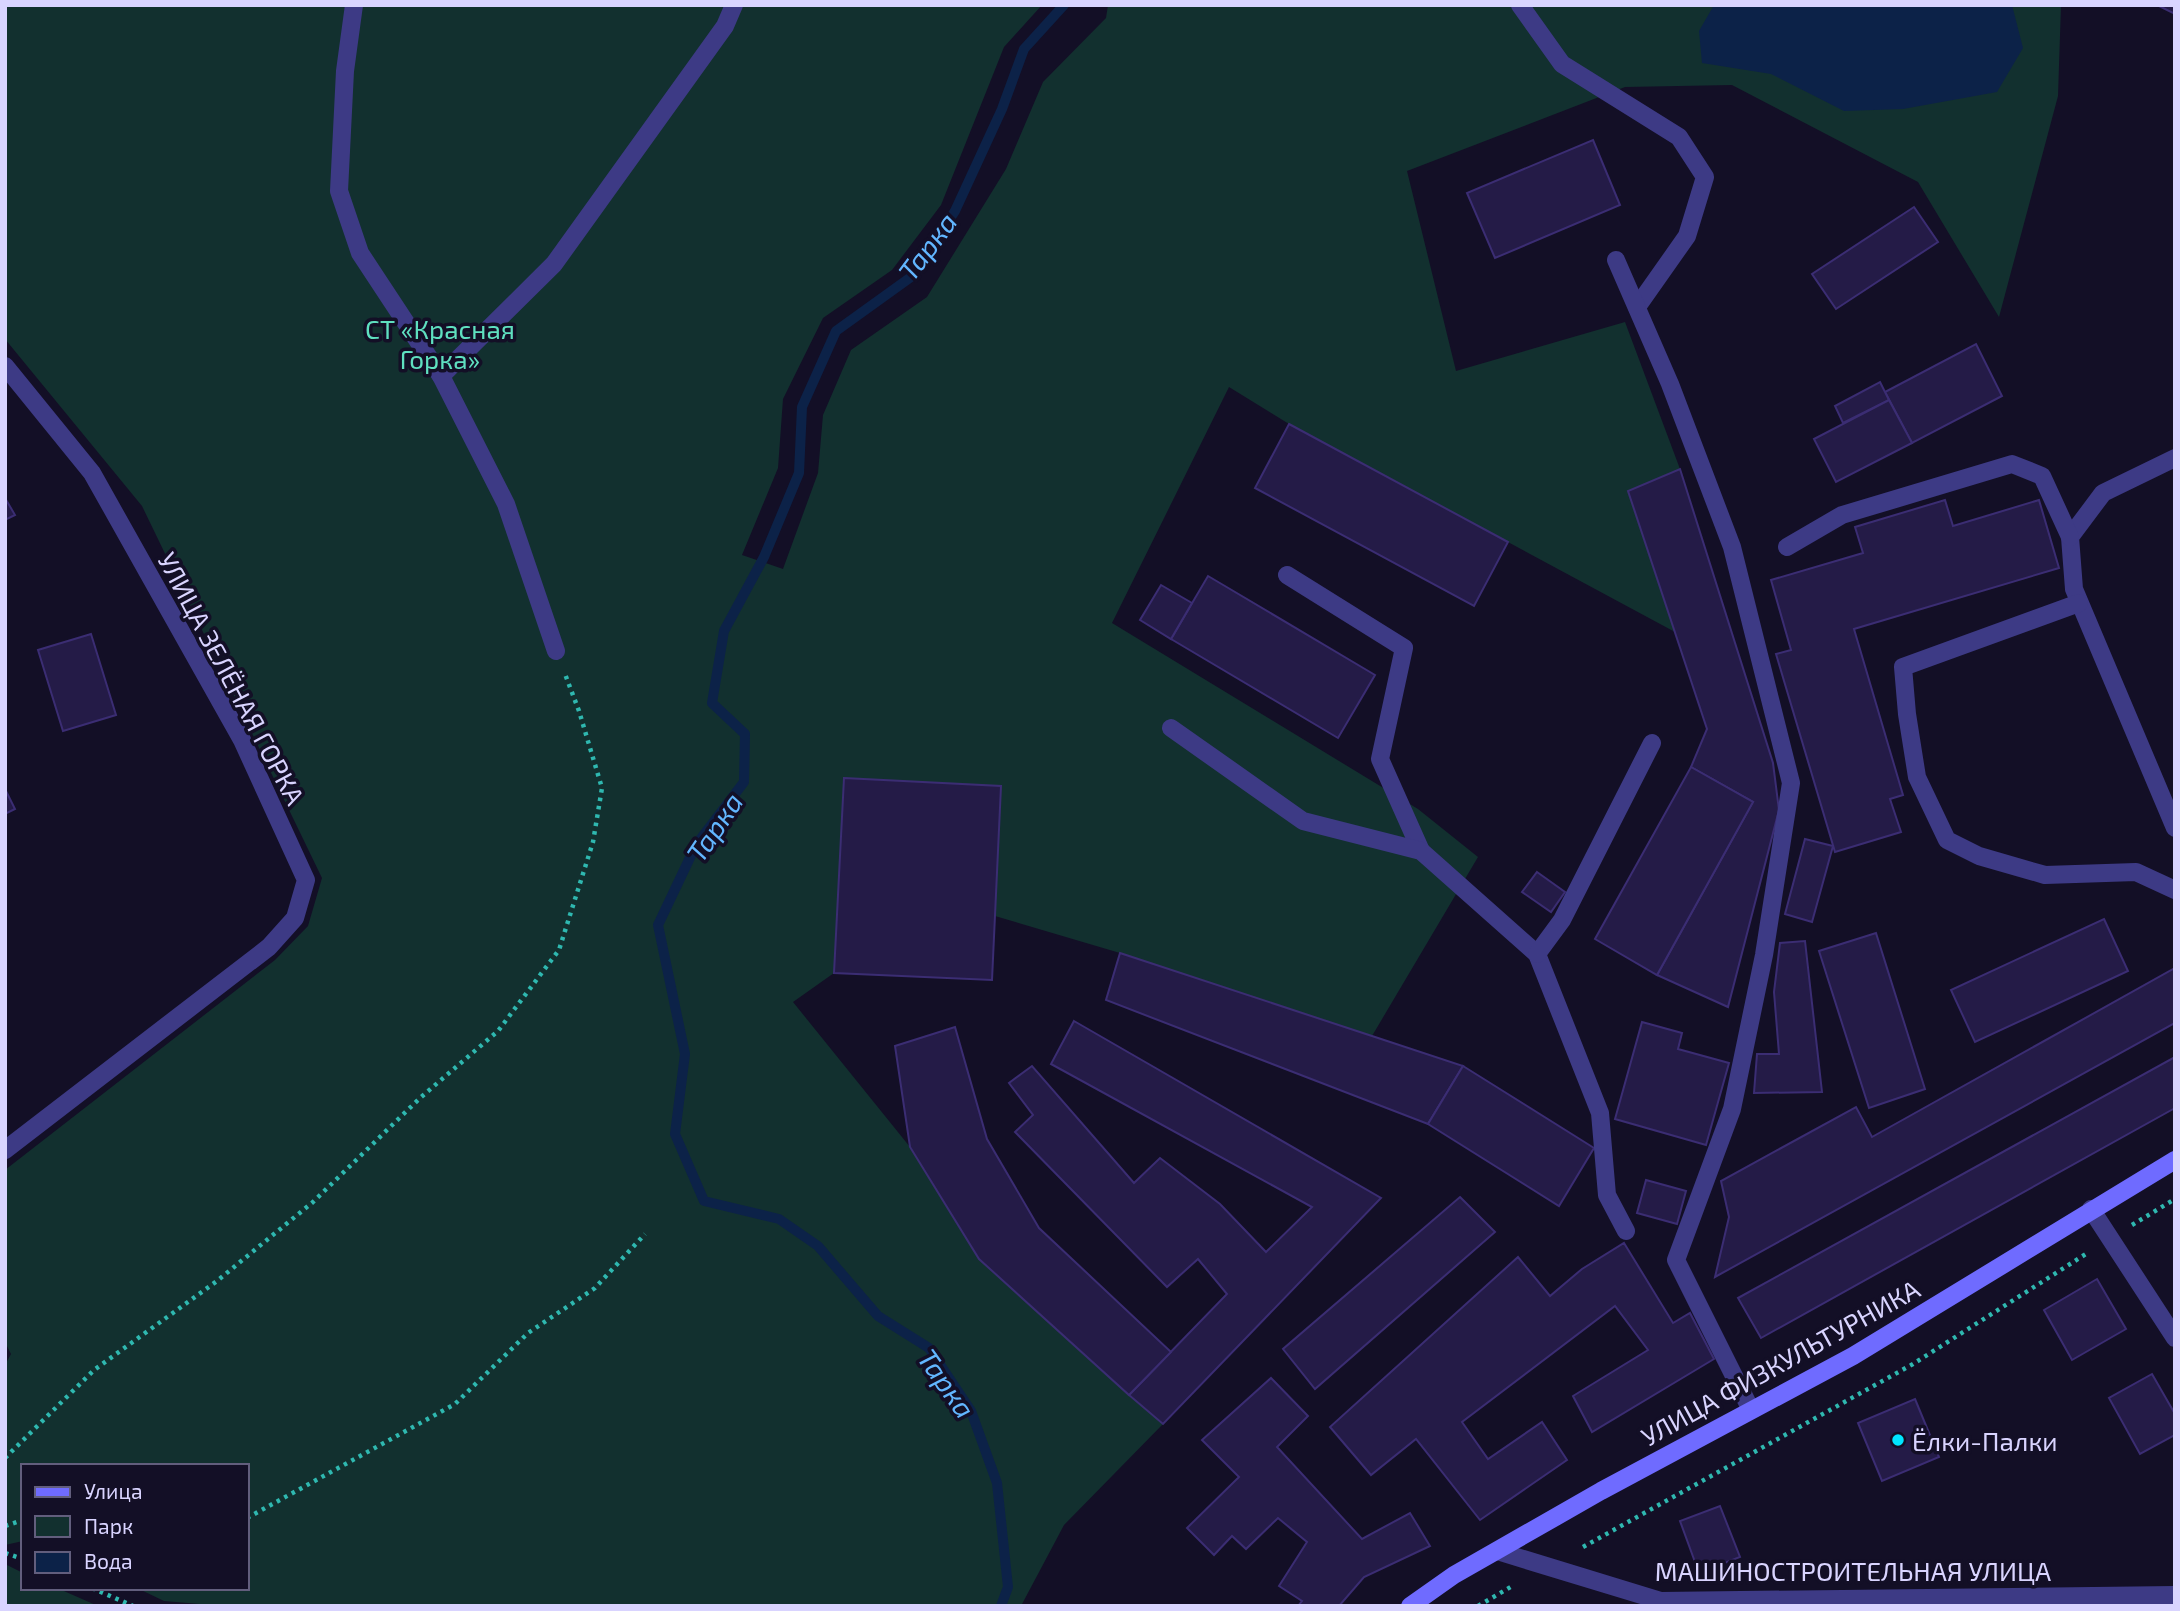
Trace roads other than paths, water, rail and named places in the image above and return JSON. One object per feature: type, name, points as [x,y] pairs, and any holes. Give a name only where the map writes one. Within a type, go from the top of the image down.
[{"type":"street","points":[[354,5],[345,71],[339,191],[360,253],[441,376],[506,504],[556,651]]},
{"type":"street","points":[[441,376],[554,264],[725,26],[734,5]]},
{"type":"street","points":[[1520,5],[1562,64],[1679,137],[1704,177],[1687,236],[1637,307]]},
{"type":"street","points":[[1616,260],[1670,384],[1732,547],[1791,783],[1764,955],[1732,1108],[1676,1260],[1751,1409]]},
{"type":"street","name":"УЛИЦА ЗЕЛЁНАЯ ГОРКА","points":[[5,366],[92,473],[242,740],[306,880],[295,918],[269,947],[5,1150]]},
{"type":"street","points":[[2070,537],[2103,493],[2175,458]]},
{"type":"street","points":[[1787,547],[1842,514],[2012,464],[2042,476],[2070,537],[2074,589],[2175,828]]},
{"type":"street","points":[[1287,576],[1404,648],[1380,759],[1421,851],[1537,954],[1600,1113],[1607,1195],[1626,1231]]},
{"type":"street","points":[[2080,603],[1903,667],[1917,777],[1947,840],[1979,856],[2045,875],[2136,872],[2175,890]]},
{"type":"street","points":[[1171,728],[1303,821],[1421,851]]},
{"type":"street","points":[[1537,954],[1562,920],[1652,743]]},
{"type":"street","name":"УЛИЦА ФИЗКУЛЬТУРНИКА","points":[[1410,1606],[1454,1575],[1601,1491],[1853,1356],[2175,1160]]},
{"type":"street","points":[[2091,1209],[2175,1338]]},
{"type":"street","name":"МАШИНОСТРОИТЕЛЬНАЯ УЛИЦА","points":[[1497,1551],[1661,1601],[2175,1595]]},
{"type":"water","points":[[1714,5],[2012,5],[2023,48],[1997,92],[1903,109],[1844,111],[1771,74],[1702,63],[1699,31]]},
{"type":"waterway","name":"Тарка","points":[[1001,1606],[1008,1587],[997,1483],[971,1411],[929,1348],[878,1316],[818,1246],[779,1219],[704,1201],[675,1134],[685,1054],[658,925],[696,845],[744,782],[745,734],[712,703],[724,631],[764,557],[799,473],[802,407],[836,331],[911,277],[955,211],[1002,109],[1024,49],[1064,5]]},
{"type":"place","name":"Ёлки-Палки","points":[[1898,1440]]},
{"type":"park label","name":"СТ «Красная Горка»","points":[[440,343]]}]
